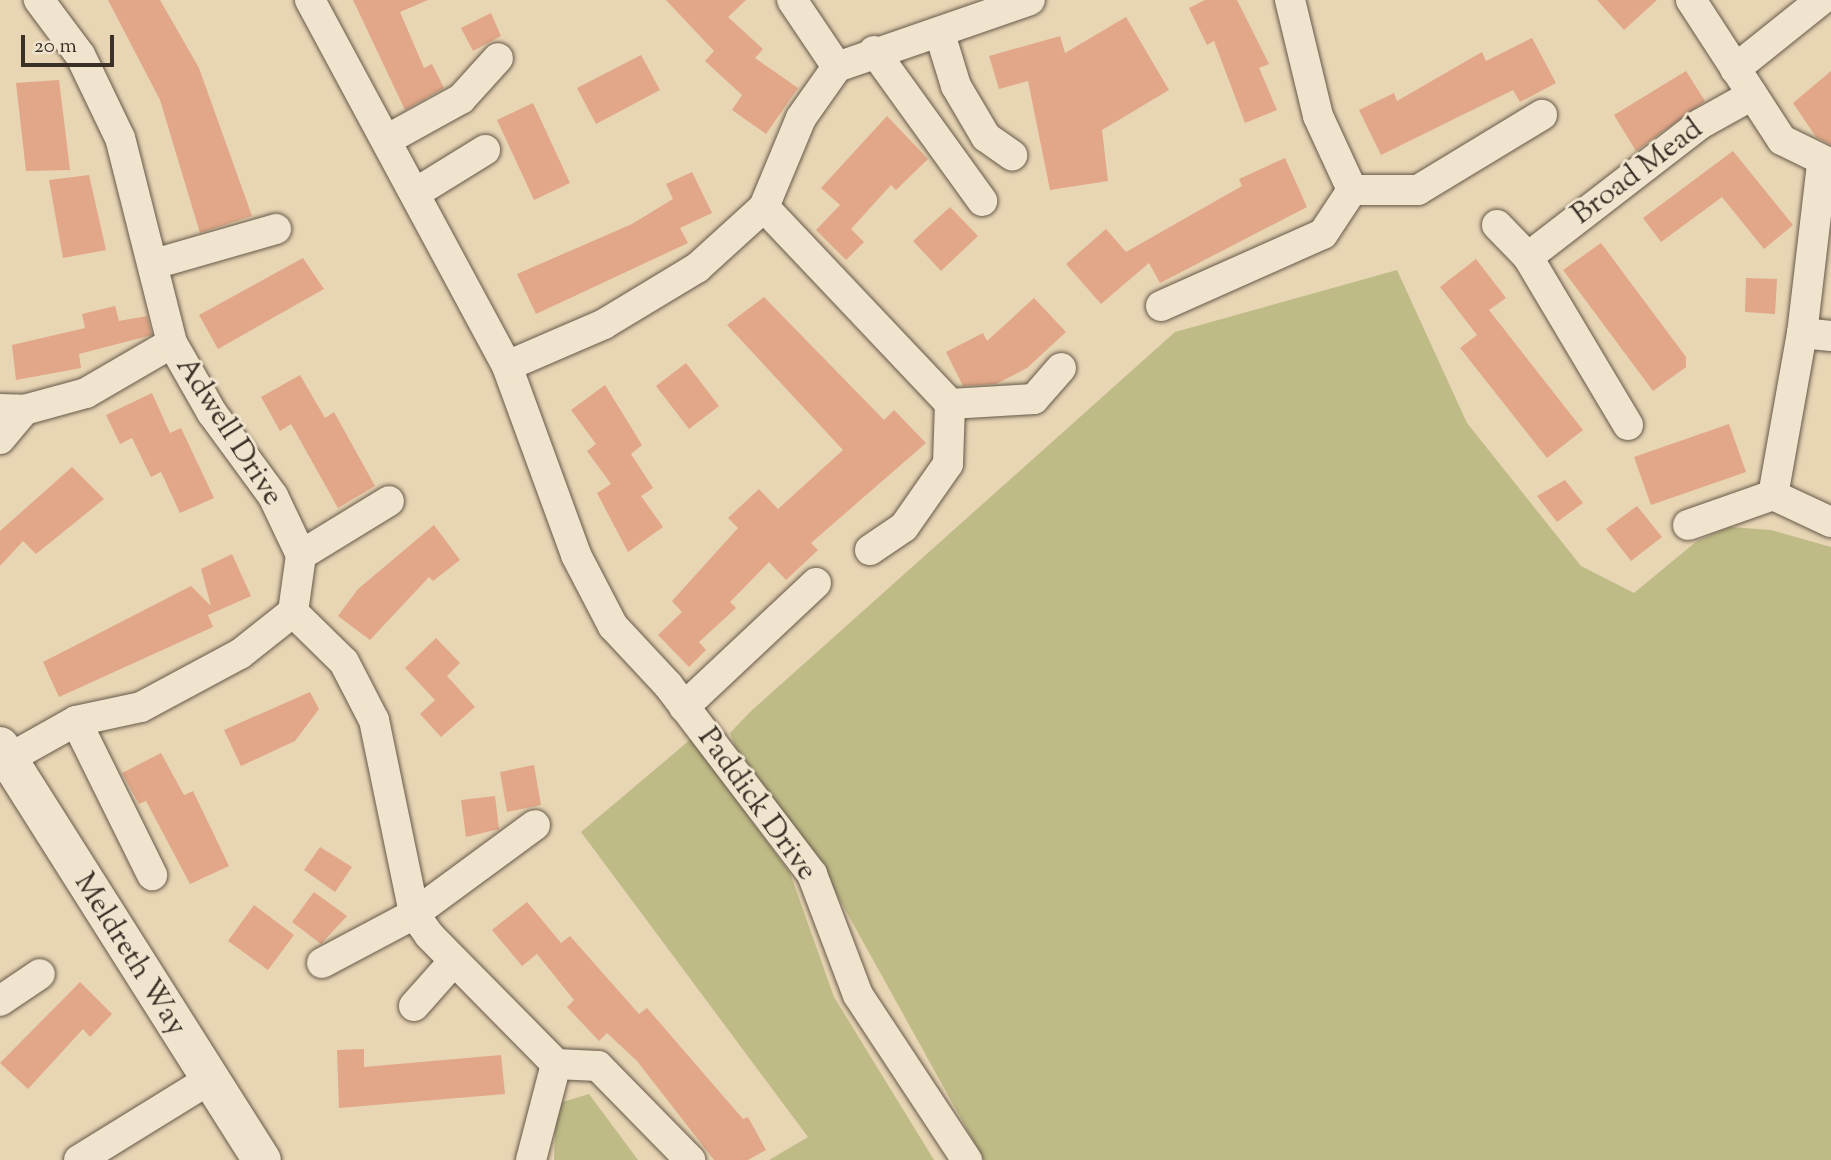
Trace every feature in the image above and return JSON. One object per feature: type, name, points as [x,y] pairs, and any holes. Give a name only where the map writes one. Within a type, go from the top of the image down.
[{"type":"street","name":"Adwell Drive","points":[[39,0],[80,55],[120,138],[154,264],[172,344],[212,413],[273,496],[301,555]]},
{"type":"street","name":"Paddick Drive","points":[[310,0],[390,138],[507,366],[576,555],[612,626],[684,707],[812,874],[858,995],[967,1160]]},
{"type":"street","points":[[792,0],[837,67]]},
{"type":"street","points":[[507,366],[604,324],[697,268],[764,207],[801,118],[837,67],[874,51],[940,34],[1030,0]]},
{"type":"street","points":[[1290,0],[1318,116],[1352,190]]},
{"type":"street","points":[[1690,0],[1782,140],[1827,164],[1817,335],[1773,495]]},
{"type":"street","points":[[1735,69],[1821,0]]},
{"type":"street","points":[[940,34],[956,86],[986,137],[1012,155]]},
{"type":"street","points":[[874,51],[982,201]]},
{"type":"street","points":[[390,138],[461,99],[498,58]]},
{"type":"street","name":"Broad Mead","points":[[1528,257],[1700,124],[1752,95]]},
{"type":"street","points":[[1352,190],[1418,190],[1542,115]]},
{"type":"street","points":[[417,192],[485,150]]},
{"type":"street","points":[[1161,306],[1323,234],[1352,190]]},
{"type":"street","points":[[764,207],[950,404],[948,464],[904,527],[870,550]]},
{"type":"street","points":[[1497,225],[1528,257],[1628,425]]},
{"type":"street","points":[[154,264],[276,229]]},
{"type":"street","points":[[0,439],[12,409],[86,393],[172,344]]},
{"type":"street","points":[[950,404],[1034,399],[1060,368]]},
{"type":"street","points":[[1688,525],[1773,495],[1831,522]]},
{"type":"street","points":[[4,752],[76,721],[141,707],[240,654],[292,612],[301,555],[389,501]]},
{"type":"street","name":"Paddick Drive","points":[[684,707],[816,583]]},
{"type":"street","points":[[292,612],[344,662],[374,720],[414,914],[454,961],[556,1064],[598,1066],[690,1160]]},
{"type":"street","points":[[76,721],[152,875]]},
{"type":"street","name":"Meldreth Way","points":[[4,752],[207,1081],[262,1160]]},
{"type":"street","points":[[322,963],[414,914],[535,825]]},
{"type":"street","points":[[414,1006],[454,961]]},
{"type":"street","points":[[0,1001],[40,974]]},
{"type":"street","points":[[531,1160],[556,1064]]},
{"type":"street","points":[[79,1160],[207,1081]]},
{"type":"shaded area","points":[[1397,270],[1467,423],[1581,566],[1634,593],[1697,541],[1730,527],[1771,530],[1831,547],[1831,1160],[984,1160],[821,866],[735,746],[730,733],[750,712],[1175,332]]},
{"type":"shaded area","points":[[691,739],[790,873],[834,997],[934,1160],[769,1160],[808,1137],[581,832]]},
{"type":"shaded area","points":[[589,1094],[638,1160],[554,1160],[556,1104]]},
{"type":"building","points":[[108,0],[160,0],[199,68],[252,216],[200,233],[160,100]]},
{"type":"building","points":[[353,0],[428,0],[400,12],[424,68],[432,64],[444,88],[405,110]]},
{"type":"building","points":[[666,0],[746,0],[728,17],[763,49],[755,58],[798,88],[766,134],[732,110],[742,95],[705,61],[714,51]]},
{"type":"building","points":[[1205,0],[1237,0],[1269,64],[1259,68],[1277,110],[1245,123],[1214,41],[1207,45],[1189,8]]},
{"type":"building","points":[[1597,0],[1657,0],[1624,30]]},
{"type":"building","points":[[491,13],[501,36],[473,51],[461,28]]},
{"type":"building","points":[[1126,17],[1169,90],[1102,130],[1108,181],[1050,190],[1028,81],[999,89],[989,56],[1060,36],[1065,53]]},
{"type":"building","points":[[1532,38],[1556,83],[1520,102],[1513,90],[1381,155],[1359,110],[1394,93],[1397,101],[1482,52],[1486,61]]},
{"type":"building","points":[[641,55],[660,90],[596,124],[577,88]]},
{"type":"building","points":[[1686,71],[1705,101],[1636,151],[1614,115]]},
{"type":"building","points":[[1831,71],[1831,145],[1816,137],[1793,103]]},
{"type":"building","points":[[59,80],[70,170],[26,171],[16,83]]},
{"type":"building","points":[[533,103],[570,183],[534,200],[497,120]]},
{"type":"building","points":[[887,116],[928,159],[896,190],[891,185],[851,229],[864,242],[846,260],[816,230],[840,205],[821,188]]},
{"type":"building","points":[[1733,151],[1793,225],[1764,249],[1722,197],[1661,242],[1643,218]]},
{"type":"building","points":[[1285,158],[1307,207],[1160,283],[1149,263],[1101,304],[1066,264],[1106,229],[1126,252],[1242,186],[1239,179]]},
{"type":"building","points":[[692,172],[712,213],[680,228],[688,243],[536,314],[517,274],[632,224],[673,199],[666,184]]},
{"type":"building","points":[[89,175],[106,250],[63,258],[49,180]]},
{"type":"building","points":[[950,207],[978,236],[941,271],[913,241]]},
{"type":"building","points":[[1601,243],[1686,357],[1686,367],[1653,391],[1563,270]]},
{"type":"building","points":[[303,258],[324,289],[218,349],[199,315]]},
{"type":"building","points":[[1476,259],[1506,298],[1489,310],[1583,430],[1547,458],[1460,348],[1477,335],[1440,287]]},
{"type":"building","points":[[1746,278],[1777,279],[1775,314],[1745,312]]},
{"type":"building","points":[[764,297],[884,420],[894,410],[926,443],[811,543],[818,550],[786,580],[769,562],[730,602],[736,608],[699,642],[706,650],[689,667],[658,635],[682,612],[672,601],[738,528],[728,518],[759,489],[778,509],[843,450],[727,325]]},
{"type":"building","points":[[1034,298],[1066,332],[1027,368],[996,384],[963,386],[946,352],[983,333],[987,341]]},
{"type":"building","points":[[115,306],[119,321],[147,316],[152,335],[79,354],[81,368],[16,380],[12,345],[85,328],[82,314]]},
{"type":"building","points":[[686,363],[719,406],[689,429],[656,386]]},
{"type":"building","points":[[300,375],[325,418],[334,412],[375,486],[338,508],[291,424],[280,431],[261,397]]},
{"type":"building","points":[[605,385],[642,445],[631,454],[653,488],[641,496],[663,527],[628,552],[597,493],[611,484],[587,451],[596,444],[571,410]]},
{"type":"building","points":[[152,393],[170,433],[181,428],[214,498],[180,513],[161,472],[151,477],[132,438],[120,444],[106,415]]},
{"type":"building","points":[[1729,424],[1746,472],[1651,505],[1634,457]]},
{"type":"building","points":[[72,467],[104,499],[36,554],[23,541],[0,566],[0,531]]},
{"type":"building","points":[[1565,480],[1583,503],[1557,522],[1537,496]]},
{"type":"building","points":[[1637,506],[1662,537],[1631,561],[1606,529]]},
{"type":"building","points":[[434,525],[460,560],[433,581],[429,577],[370,640],[338,616],[358,589]]},
{"type":"building","points":[[232,554],[251,596],[208,615],[213,627],[59,697],[43,662],[191,586],[211,606],[201,569]]},
{"type":"building","points":[[436,638],[460,663],[447,676],[475,707],[441,737],[420,714],[435,700],[405,668]]},
{"type":"building","points":[[310,692],[319,709],[295,741],[241,766],[224,730]]},
{"type":"building","points":[[161,753],[184,795],[193,791],[229,866],[190,884],[146,801],[139,804],[122,773]]},
{"type":"building","points":[[534,765],[541,805],[507,812],[500,772]]},
{"type":"building","points":[[495,796],[499,829],[466,837],[461,800]]},
{"type":"building","points":[[320,847],[352,867],[335,892],[304,870]]},
{"type":"building","points":[[314,892],[347,916],[321,944],[292,922]]},
{"type":"building","points":[[527,902],[561,943],[570,936],[639,1014],[647,1008],[743,1119],[748,1117],[766,1150],[748,1160],[714,1160],[637,1061],[607,1033],[599,1041],[567,1007],[574,1000],[537,954],[522,966],[492,930]]},
{"type":"building","points":[[254,905],[294,935],[268,970],[228,941]]},
{"type":"building","points":[[80,982],[112,1014],[90,1037],[83,1029],[28,1089],[0,1063]]},
{"type":"building","points":[[364,1049],[364,1067],[501,1055],[505,1094],[339,1108],[337,1050]]}]
